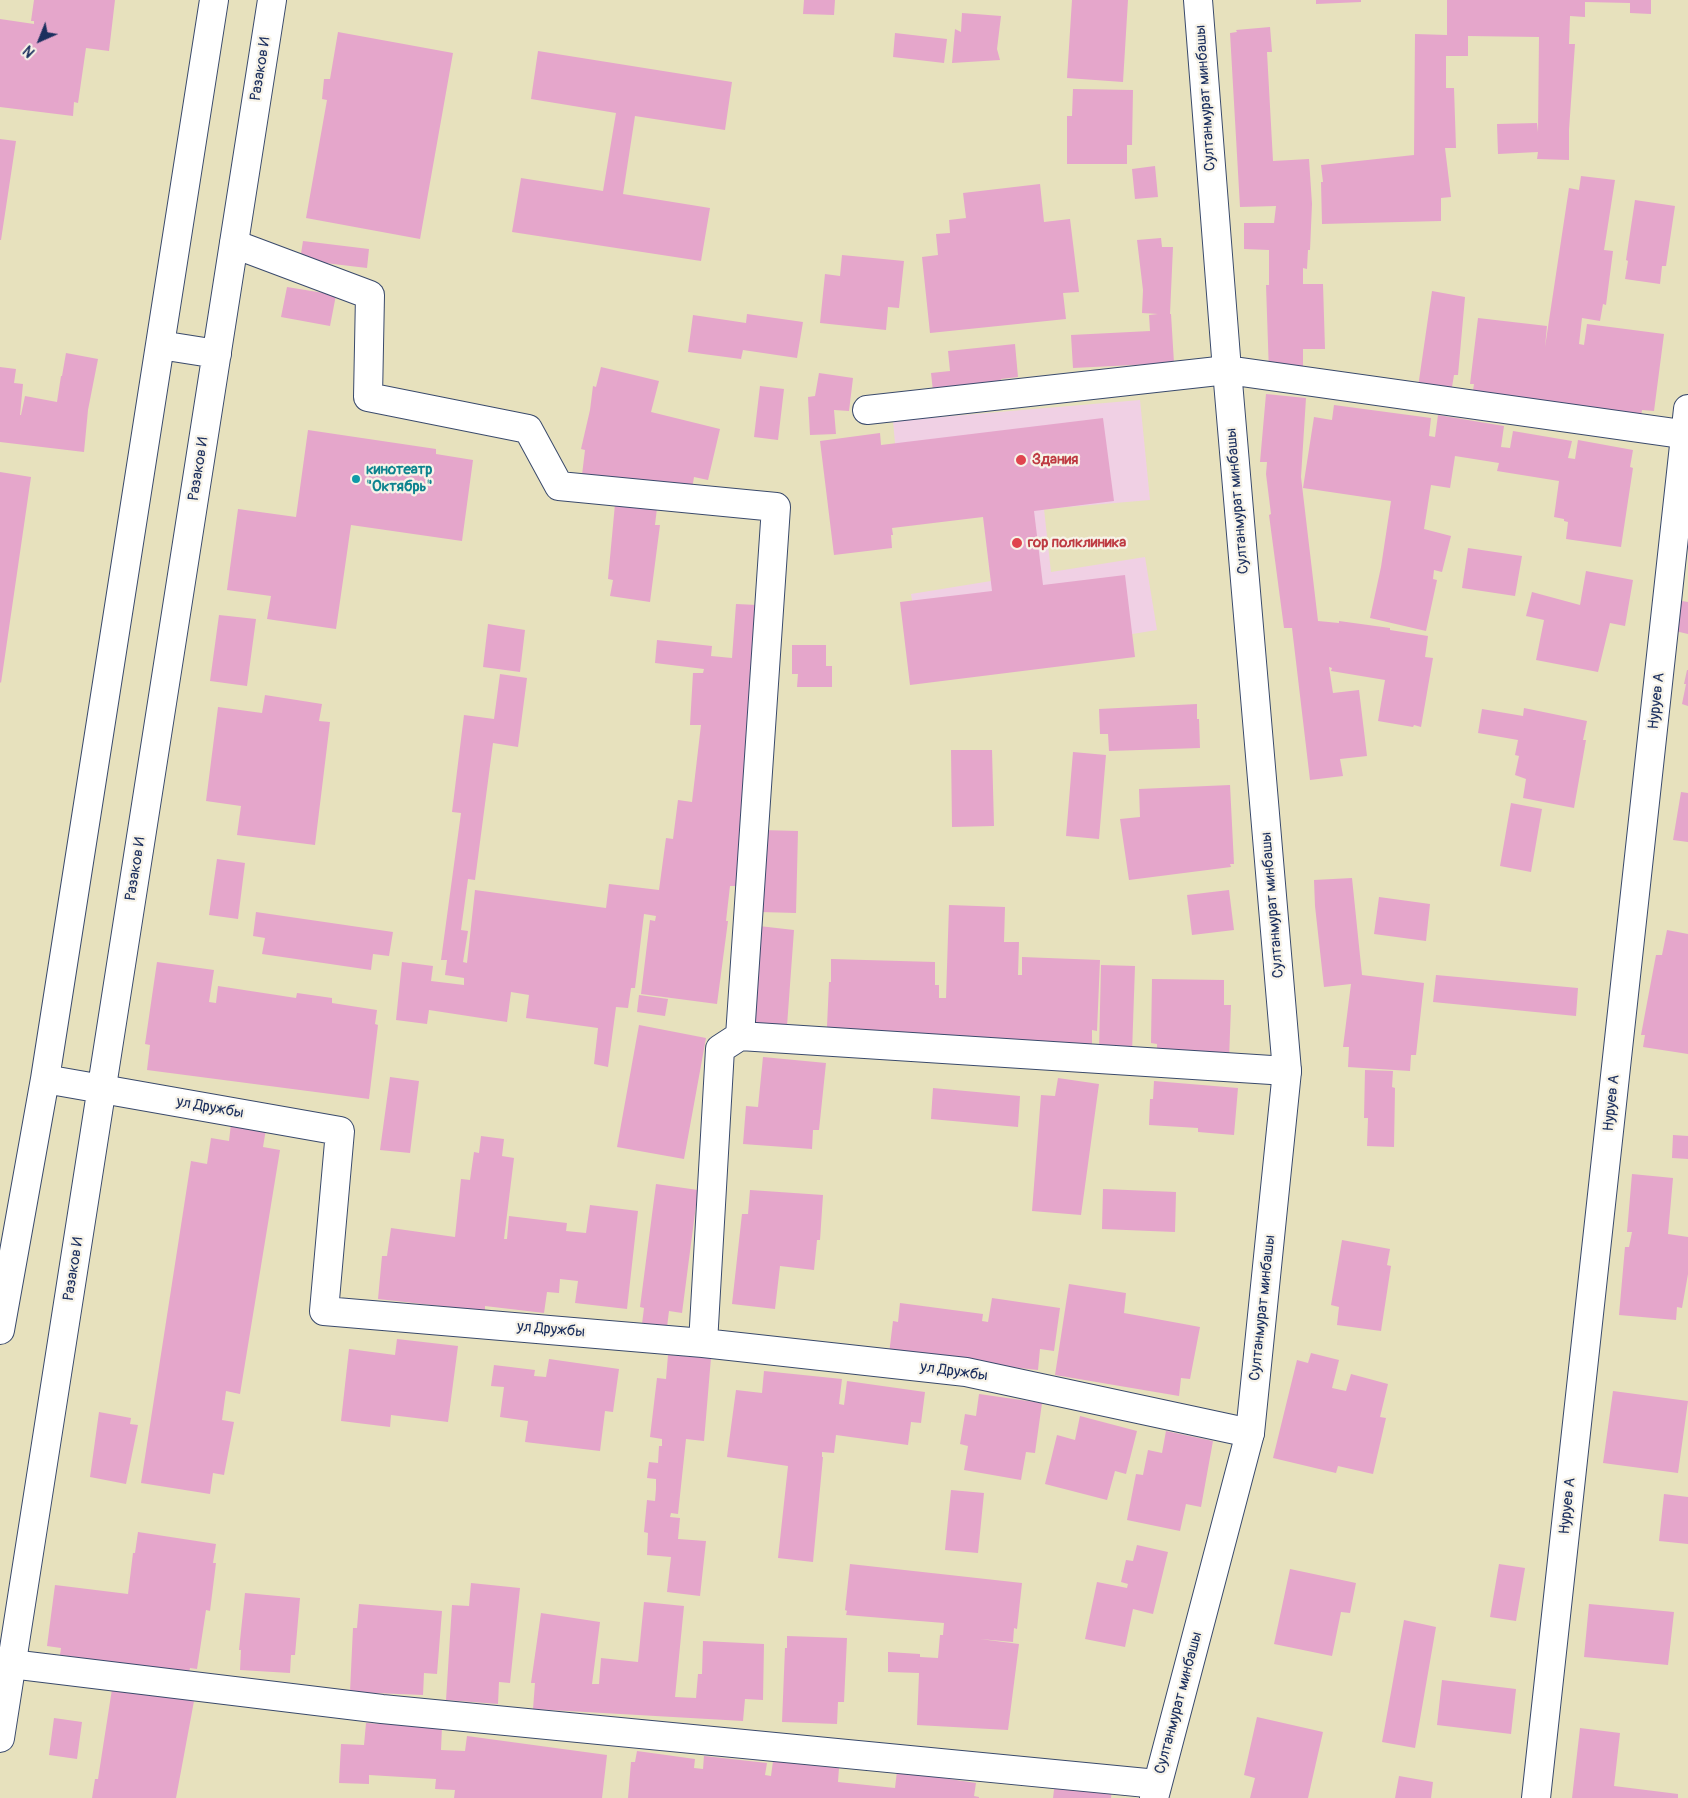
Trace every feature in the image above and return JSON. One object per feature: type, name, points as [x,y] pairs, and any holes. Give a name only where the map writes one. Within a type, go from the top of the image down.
[{"type":"street","points":[[0,1328],[45,1079],[214,0]]},
{"type":"street","name":"Разаков И","points":[[0,1738],[272,0]]},
{"type":"street","name":"Султанмурат минбашы","points":[[1155,1791],[1250,1433],[1287,1071],[1226,370],[1198,0]]},
{"type":"street","points":[[234,244],[370,295],[368,397],[528,429],[559,486],[776,507],[740,1036]]},
{"type":"street","points":[[160,345],[217,354]]},
{"type":"street","points":[[867,410],[1226,370],[1687,426]]},
{"type":"street","name":"Нуруев А","points":[[1536,1798],[1687,426]]},
{"type":"street","points":[[703,1343],[720,1049],[740,1036],[1287,1071]]},
{"type":"street","name":"ул Дружбы","points":[[45,1079],[340,1131],[324,1311],[703,1343],[966,1372],[1250,1433]]},
{"type":"street","points":[[12,1664],[382,1708],[1155,1791]]},
{"type":"shaded area","points":[[1140,400],[1150,500],[1044,509],[1051,572],[1145,557],[1157,630],[923,668],[911,594],[991,581],[983,515],[902,521],[893,421]]},
{"type":"building","points":[[34,0],[115,0],[109,51],[86,48],[78,103],[74,102],[73,116],[0,107],[0,19],[34,24],[34,21],[31,21]]},
{"type":"building","points":[[804,0],[835,0],[834,15],[803,14]]},
{"type":"building","points":[[1072,0],[1128,0],[1123,82],[1067,78]]},
{"type":"building","points":[[1316,0],[1361,0],[1361,2],[1316,4]]},
{"type":"building","points":[[1447,0],[1651,0],[1651,14],[1630,13],[1630,3],[1585,2],[1585,17],[1570,16],[1569,44],[1575,44],[1569,130],[1569,160],[1537,159],[1538,152],[1498,154],[1497,124],[1537,123],[1538,132],[1539,37],[1468,36],[1468,56],[1446,56],[1446,88],[1454,88],[1456,148],[1445,148],[1451,197],[1441,198],[1441,221],[1322,224],[1321,182],[1323,182],[1321,165],[1414,155],[1415,34],[1447,35]]},
{"type":"building","points":[[962,13],[1001,16],[997,49],[1000,60],[952,63],[955,29],[961,32]]},
{"type":"building","points":[[1270,27],[1272,52],[1267,52],[1273,161],[1309,159],[1312,204],[1310,250],[1308,250],[1307,269],[1303,268],[1303,284],[1323,284],[1325,349],[1303,349],[1303,373],[1269,373],[1266,285],[1269,285],[1269,250],[1244,249],[1244,223],[1274,223],[1276,206],[1240,207],[1230,33],[1237,32],[1236,30]]},
{"type":"building","points":[[338,32],[453,53],[420,239],[306,218],[327,100],[322,99],[324,79],[330,79]]},
{"type":"building","points":[[895,33],[947,39],[944,63],[893,57]]},
{"type":"building","points":[[538,51],[732,82],[725,130],[635,116],[623,194],[710,208],[701,261],[512,232],[521,178],[603,191],[616,113],[531,99]]},
{"type":"building","points":[[1073,89],[1133,90],[1132,145],[1127,145],[1127,164],[1067,164],[1067,116],[1072,116]]},
{"type":"building","points":[[0,139],[16,141],[1,240],[0,240]]},
{"type":"building","points":[[1155,166],[1158,197],[1135,199],[1132,169]]},
{"type":"building","points":[[1581,176],[1615,180],[1604,250],[1613,251],[1606,305],[1603,304],[1600,321],[1582,318],[1579,344],[1584,345],[1587,324],[1664,334],[1654,411],[1642,410],[1638,436],[1470,410],[1474,384],[1470,384],[1478,318],[1547,326],[1545,347],[1569,188],[1579,190]]},
{"type":"building","points":[[1040,184],[1044,222],[1070,219],[1079,292],[1063,293],[1066,319],[930,333],[922,257],[938,255],[936,234],[950,233],[949,220],[966,218],[963,193]]},
{"type":"building","points":[[1635,200],[1675,206],[1666,266],[1662,266],[1660,284],[1625,279]]},
{"type":"building","points":[[1161,238],[1162,247],[1173,247],[1170,314],[1174,363],[1073,368],[1071,335],[1150,331],[1149,315],[1158,314],[1142,313],[1143,290],[1137,240]]},
{"type":"building","points":[[303,241],[369,249],[367,268],[300,260]]},
{"type":"building","points":[[842,255],[904,261],[899,308],[888,307],[886,330],[820,323],[825,274],[840,276]]},
{"type":"building","points":[[287,287],[336,295],[330,326],[281,317]]},
{"type":"building","points":[[1432,291],[1465,297],[1458,375],[1454,375],[1450,399],[1417,394]]},
{"type":"building","points":[[747,314],[803,322],[797,358],[743,350],[741,359],[688,352],[693,315],[746,323]]},
{"type":"building","points":[[1015,344],[1018,377],[1001,379],[1003,402],[935,409],[931,373],[950,371],[948,351]]},
{"type":"building","points":[[66,353],[98,359],[88,410],[84,452],[0,442],[0,367],[16,369],[14,383],[23,384],[21,415],[25,396],[57,402]]},
{"type":"building","points":[[601,367],[659,381],[651,412],[720,429],[708,480],[694,477],[692,489],[582,475],[585,450],[581,449],[590,410],[593,386],[596,387]]},
{"type":"building","points":[[819,373],[853,378],[849,411],[834,410],[836,434],[810,435],[808,397],[815,396]]},
{"type":"building","points":[[760,386],[784,389],[778,440],[754,437]]},
{"type":"building","points":[[1266,394],[1306,398],[1301,477],[1318,621],[1339,623],[1339,621],[1390,628],[1390,630],[1428,636],[1425,657],[1433,658],[1421,727],[1378,721],[1385,680],[1331,671],[1332,668],[1329,667],[1333,693],[1359,690],[1367,756],[1340,759],[1343,776],[1310,780],[1292,628],[1284,628],[1269,515],[1271,514],[1266,474],[1267,462],[1260,462]]},
{"type":"building","points":[[1334,405],[1431,418],[1429,436],[1435,437],[1438,415],[1504,426],[1501,447],[1510,448],[1513,431],[1572,441],[1568,458],[1575,459],[1578,440],[1633,450],[1630,467],[1633,468],[1621,547],[1566,539],[1568,522],[1554,517],[1559,481],[1497,471],[1499,463],[1455,456],[1450,488],[1431,485],[1424,529],[1451,536],[1442,572],[1434,570],[1433,579],[1437,580],[1426,631],[1370,618],[1381,567],[1391,501],[1303,488],[1314,417],[1332,420]]},
{"type":"building","points":[[1103,418],[1114,501],[1034,511],[1043,585],[1125,575],[1135,657],[910,685],[900,602],[992,591],[983,517],[892,528],[892,548],[834,555],[820,441],[880,433],[881,445]]},
{"type":"building","points":[[308,430],[436,449],[436,454],[473,460],[462,541],[351,525],[336,629],[267,619],[271,596],[227,590],[238,509],[296,517]]},
{"type":"building","points":[[0,472],[31,477],[1,683],[0,682]]},
{"type":"building","points":[[615,504],[657,508],[655,525],[660,525],[650,602],[610,596],[613,580],[608,579]]},
{"type":"building","points":[[1468,548],[1522,556],[1515,596],[1462,588]]},
{"type":"building","points":[[1586,571],[1633,580],[1625,626],[1610,623],[1598,672],[1536,660],[1544,620],[1526,616],[1532,592],[1580,605]]},
{"type":"building","points":[[1676,600],[1688,602],[1688,634],[1671,630]]},
{"type":"building","points":[[736,604],[757,605],[737,886],[730,886],[726,921],[728,921],[717,1004],[641,994],[650,920],[655,921],[656,916],[644,914],[635,988],[631,988],[628,1008],[616,1007],[608,1067],[594,1064],[598,1028],[526,1018],[529,995],[511,992],[507,1022],[429,1010],[427,1024],[396,1020],[402,962],[433,966],[431,981],[464,985],[464,978],[445,975],[447,960],[441,960],[461,813],[452,812],[464,715],[494,719],[500,674],[527,678],[518,747],[493,743],[475,880],[468,879],[461,930],[468,931],[463,962],[467,963],[475,890],[606,908],[609,884],[659,890],[666,838],[673,839],[678,800],[692,802],[701,725],[690,725],[693,673],[703,673],[704,669],[655,663],[657,640],[712,646],[711,656],[732,658]]},
{"type":"building","points":[[219,615],[256,619],[247,686],[210,681]]},
{"type":"building","points":[[488,624],[525,630],[520,672],[483,667]]},
{"type":"building","points":[[792,645],[826,645],[826,666],[832,666],[832,687],[797,687],[798,674],[792,674]]},
{"type":"building","points":[[1688,670],[1688,706],[1682,704]]},
{"type":"building","points":[[265,695],[322,704],[319,721],[330,722],[315,845],[237,835],[241,806],[206,801],[218,707],[262,713]]},
{"type":"building","points":[[1197,704],[1200,748],[1109,751],[1108,734],[1100,734],[1099,709]]},
{"type":"building","points":[[1524,708],[1587,721],[1583,740],[1586,740],[1574,808],[1523,798],[1526,779],[1515,775],[1519,756],[1515,755],[1518,740],[1478,733],[1482,709],[1523,716]]},
{"type":"building","points":[[951,750],[992,750],[994,826],[952,827]]},
{"type":"building","points":[[1073,752],[1106,755],[1099,839],[1066,836]]},
{"type":"building","points":[[1230,785],[1234,864],[1230,864],[1231,867],[1129,880],[1120,819],[1140,817],[1139,789]]},
{"type":"building","points":[[1681,792],[1688,793],[1688,842],[1673,840]]},
{"type":"building","points":[[1511,803],[1542,809],[1531,872],[1500,866]]},
{"type":"building","points":[[762,830],[798,831],[796,913],[760,912]]},
{"type":"building","points":[[217,859],[245,863],[238,919],[209,915]]},
{"type":"building","points":[[1352,878],[1362,975],[1424,983],[1416,1055],[1411,1055],[1410,1071],[1348,1067],[1349,1047],[1343,1047],[1351,984],[1324,987],[1314,880]]},
{"type":"building","points":[[1229,890],[1234,930],[1192,935],[1187,895]]},
{"type":"building","points":[[1379,897],[1430,904],[1426,941],[1374,934]]},
{"type":"building","points":[[949,905],[1005,907],[1004,942],[1019,942],[1018,975],[1022,975],[1022,957],[1100,960],[1097,1031],[1092,1030],[1092,1049],[826,1049],[831,959],[935,962],[935,985],[939,985],[939,998],[946,998]]},
{"type":"building","points":[[256,912],[393,932],[389,956],[373,954],[371,970],[262,954],[265,938],[253,936]]},
{"type":"building","points":[[759,926],[794,930],[787,1026],[750,1040]]},
{"type":"building","points":[[1667,930],[1688,934],[1688,1054],[1643,1047],[1645,1035],[1641,1035],[1656,955],[1662,955]]},
{"type":"building","points":[[157,962],[214,970],[209,1002],[216,1003],[218,986],[296,998],[297,993],[332,998],[332,1003],[377,1010],[375,1024],[378,1025],[369,1099],[147,1070],[150,1045],[145,1044]]},
{"type":"building","points":[[1101,965],[1135,966],[1132,1053],[1099,1051]]},
{"type":"building","points":[[1436,975],[1578,988],[1576,1016],[1433,1002]]},
{"type":"building","points":[[1152,979],[1224,980],[1224,1005],[1231,1005],[1229,1060],[1157,1058],[1157,1044],[1151,1043]]},
{"type":"building","points":[[639,995],[668,999],[665,1016],[637,1012]]},
{"type":"building","points":[[639,1025],[706,1038],[684,1159],[617,1147]]},
{"type":"building","points":[[763,1057],[826,1063],[819,1130],[813,1130],[812,1149],[743,1144],[746,1106],[758,1107]]},
{"type":"building","points":[[1365,1070],[1393,1071],[1392,1087],[1395,1088],[1394,1147],[1367,1146],[1368,1118],[1364,1118]]},
{"type":"building","points":[[390,1077],[419,1081],[410,1153],[380,1150]]},
{"type":"building","points":[[1058,1078],[1099,1084],[1081,1215],[1032,1211],[1041,1095],[1055,1096]]},
{"type":"building","points":[[1154,1081],[1238,1088],[1234,1135],[1198,1132],[1198,1128],[1149,1125],[1150,1099],[1153,1099]]},
{"type":"building","points":[[933,1088],[1020,1096],[1018,1127],[931,1119]]},
{"type":"building","points":[[231,1124],[266,1129],[263,1147],[280,1150],[240,1394],[226,1391],[222,1420],[234,1422],[224,1475],[213,1473],[210,1494],[141,1483],[191,1161],[207,1164],[211,1138],[229,1141]]},
{"type":"building","points":[[1673,1135],[1688,1136],[1688,1159],[1672,1158]]},
{"type":"building","points":[[481,1136],[504,1139],[502,1156],[514,1158],[504,1239],[507,1239],[509,1216],[567,1223],[566,1231],[586,1233],[590,1205],[638,1211],[627,1309],[575,1303],[578,1281],[560,1279],[559,1293],[547,1292],[544,1313],[485,1306],[485,1311],[378,1299],[382,1256],[387,1256],[391,1228],[455,1237],[461,1179],[470,1180],[474,1152],[479,1153]]},
{"type":"building","points":[[1632,1174],[1673,1178],[1668,1234],[1688,1237],[1688,1274],[1682,1308],[1677,1307],[1676,1320],[1619,1315],[1625,1247],[1629,1247],[1632,1232],[1627,1232]]},
{"type":"building","points":[[656,1184],[698,1190],[682,1313],[669,1311],[667,1327],[642,1324],[644,1308],[640,1307]]},
{"type":"building","points":[[1103,1189],[1176,1192],[1175,1232],[1102,1229]]},
{"type":"building","points":[[750,1190],[823,1195],[820,1240],[817,1240],[814,1270],[780,1266],[775,1309],[732,1304],[742,1214],[748,1214]]},
{"type":"building","points":[[1342,1240],[1390,1249],[1387,1265],[1391,1266],[1381,1331],[1337,1325],[1339,1307],[1331,1305]]},
{"type":"building","points":[[1069,1284],[1126,1293],[1124,1313],[1200,1327],[1190,1379],[1181,1378],[1179,1396],[1055,1375]]},
{"type":"building","points":[[992,1298],[1060,1308],[1054,1351],[1040,1349],[1038,1370],[889,1354],[893,1321],[898,1322],[900,1303],[983,1314],[982,1321],[988,1322]]},
{"type":"building","points":[[397,1339],[458,1346],[448,1422],[391,1415],[390,1427],[341,1421],[349,1349],[395,1355]]},
{"type":"building","points":[[1311,1353],[1339,1360],[1332,1388],[1346,1391],[1351,1374],[1388,1384],[1380,1417],[1386,1418],[1373,1474],[1338,1466],[1336,1473],[1273,1458],[1297,1360],[1308,1363]]},
{"type":"building","points":[[668,1355],[711,1358],[704,1441],[686,1439],[678,1514],[671,1513],[670,1517],[680,1518],[678,1539],[706,1541],[700,1596],[667,1592],[671,1557],[647,1555],[648,1533],[644,1532],[647,1500],[655,1501],[656,1489],[656,1479],[647,1478],[649,1462],[658,1463],[659,1446],[662,1446],[662,1439],[650,1437],[657,1378],[666,1379]]},
{"type":"building","points":[[549,1359],[619,1369],[613,1412],[605,1411],[600,1451],[525,1442],[528,1421],[500,1417],[504,1387],[491,1386],[494,1365],[535,1370],[534,1376],[546,1377]]},
{"type":"building","points":[[764,1371],[842,1379],[839,1404],[844,1405],[847,1381],[925,1392],[921,1423],[911,1422],[908,1445],[836,1435],[834,1453],[822,1452],[813,1562],[778,1558],[788,1466],[727,1457],[736,1390],[762,1393]]},
{"type":"building","points":[[1613,1391],[1688,1401],[1678,1473],[1603,1463]]},
{"type":"building","points":[[979,1394],[1042,1403],[1035,1453],[1026,1452],[1021,1480],[964,1470],[968,1446],[960,1444],[965,1414],[976,1416]]},
{"type":"building","points":[[99,1412],[131,1418],[130,1424],[138,1425],[126,1484],[90,1477]]},
{"type":"building","points":[[1080,1416],[1137,1431],[1126,1474],[1115,1471],[1107,1500],[1045,1484],[1057,1435],[1075,1440]]},
{"type":"building","points":[[1166,1431],[1213,1441],[1201,1507],[1186,1504],[1180,1531],[1127,1520],[1136,1474],[1143,1475],[1148,1450],[1162,1453]]},
{"type":"building","points":[[951,1490],[984,1493],[978,1553],[945,1550]]},
{"type":"building","points":[[1664,1494],[1688,1497],[1688,1544],[1659,1541]]},
{"type":"building","points":[[138,1532],[216,1544],[213,1563],[216,1563],[210,1611],[206,1610],[197,1669],[190,1668],[189,1672],[60,1655],[61,1648],[47,1646],[55,1585],[128,1594],[133,1553],[135,1553]]},
{"type":"building","points":[[1137,1545],[1168,1552],[1153,1614],[1133,1609],[1125,1647],[1085,1639],[1097,1582],[1127,1588],[1128,1584],[1121,1582],[1126,1560],[1133,1561]]},
{"type":"building","points":[[850,1564],[1022,1583],[1017,1629],[1014,1628],[1013,1642],[980,1639],[1019,1644],[1008,1730],[917,1725],[919,1673],[888,1672],[888,1652],[920,1654],[920,1657],[938,1658],[940,1635],[943,1635],[944,1623],[846,1615]]},
{"type":"building","points":[[1499,1564],[1525,1568],[1516,1621],[1490,1617]]},
{"type":"building","points":[[1290,1569],[1356,1583],[1350,1613],[1341,1612],[1332,1656],[1274,1644]]},
{"type":"building","points":[[471,1583],[520,1588],[510,1683],[499,1682],[498,1704],[446,1700],[452,1605],[469,1606]]},
{"type":"building","points":[[245,1593],[300,1598],[295,1655],[291,1655],[290,1673],[240,1670],[241,1650],[239,1650]]},
{"type":"building","points":[[644,1602],[684,1606],[675,1697],[696,1698],[698,1674],[702,1674],[703,1641],[764,1644],[763,1700],[745,1699],[743,1721],[533,1709],[535,1683],[531,1683],[541,1613],[600,1622],[592,1684],[599,1684],[601,1658],[638,1662]]},
{"type":"building","points":[[359,1604],[442,1611],[437,1674],[424,1673],[423,1695],[350,1692],[353,1628],[357,1628]]},
{"type":"building","points":[[1589,1604],[1674,1612],[1668,1665],[1584,1657]]},
{"type":"building","points":[[1404,1620],[1436,1627],[1415,1748],[1382,1742]]},
{"type":"building","points":[[787,1636],[847,1638],[844,1702],[838,1702],[837,1724],[782,1722]]},
{"type":"building","points":[[1442,1680],[1516,1689],[1511,1734],[1437,1725]]},
{"type":"building","points":[[112,1689],[132,1690],[194,1701],[176,1798],[92,1798],[95,1779],[98,1779]]},
{"type":"building","points":[[1257,1717],[1323,1732],[1308,1798],[1250,1798],[1255,1778],[1244,1775]]},
{"type":"building","points":[[54,1718],[82,1722],[77,1759],[49,1755]]},
{"type":"building","points":[[366,1723],[442,1727],[441,1750],[465,1751],[467,1736],[607,1755],[602,1798],[454,1798],[455,1790],[435,1789],[436,1779],[369,1775],[369,1784],[339,1783],[341,1744],[364,1745]]},
{"type":"building","points":[[1580,1728],[1620,1733],[1614,1786],[1678,1794],[1678,1798],[1572,1798]]},
{"type":"building","points":[[637,1751],[695,1759],[694,1768],[703,1769],[704,1756],[767,1763],[765,1775],[771,1776],[773,1761],[839,1768],[838,1782],[895,1788],[897,1771],[976,1783],[974,1796],[979,1798],[628,1798],[631,1762],[635,1762]]},
{"type":"building","points":[[1399,1776],[1433,1782],[1431,1798],[1395,1798]]},
{"type":"building","points":[[1055,1782],[1112,1788],[1111,1798],[1053,1798]]},
{"type":"place","name":"Здания","points":[[1021,460]]},
{"type":"place","name":"кинотеатр \"Октябрь\"","points":[[356,479]]},
{"type":"place","name":"гор полклиника","points":[[1017,543]]}]
